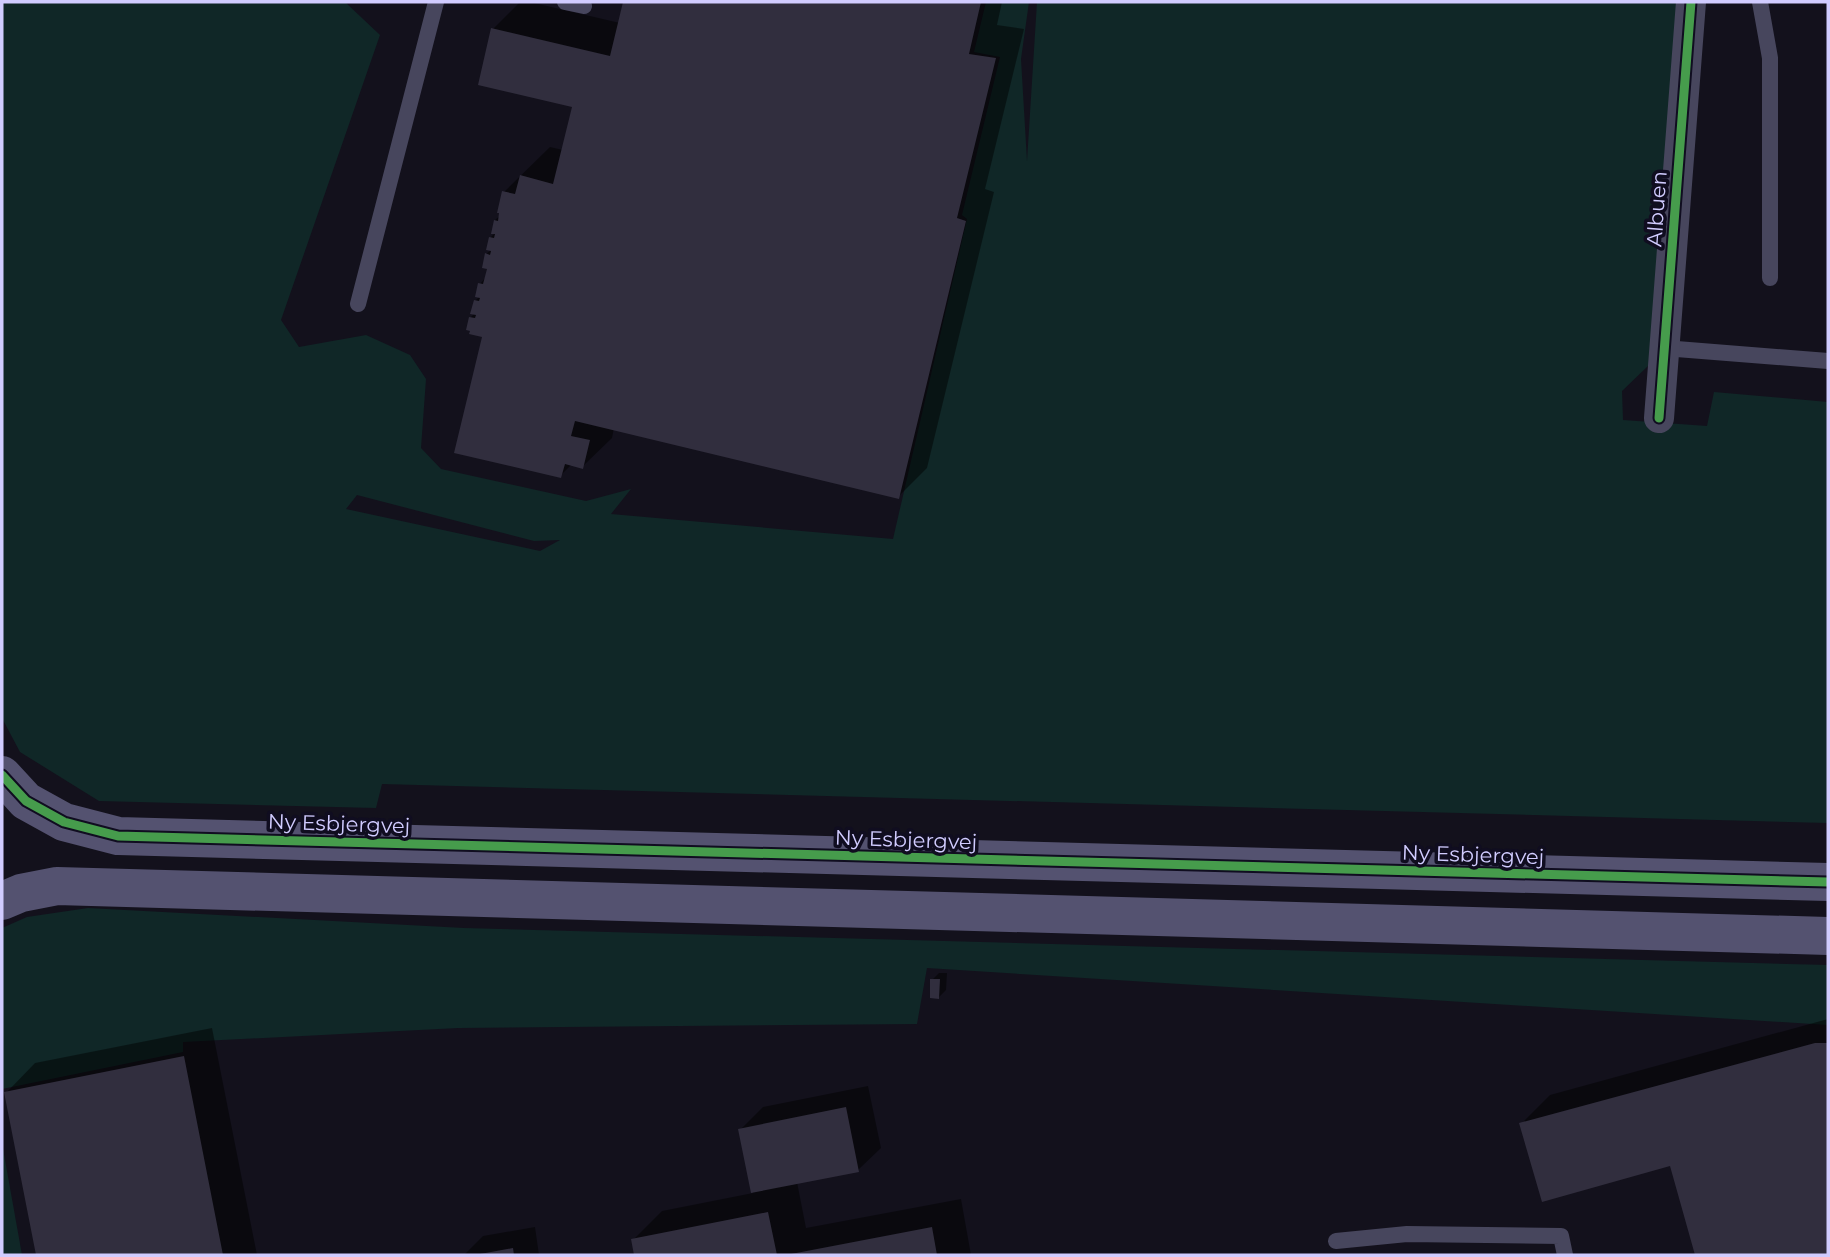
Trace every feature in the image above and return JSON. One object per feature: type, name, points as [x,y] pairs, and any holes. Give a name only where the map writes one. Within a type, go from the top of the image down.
[{"type":"street","name":"Albuen","points":[[1659,418],[1691,2]]},
{"type":"street","name":"Ny Esbjergvej","points":[[2,775],[26,801],[64,822],[118,836],[1828,882]]},
{"type":"street","points":[[2,901],[22,893],[57,886],[1828,936]]},
{"type":"lane","points":[[358,304],[436,2]]},
{"type":"lane","points":[[565,2],[584,6]]},
{"type":"lane","points":[[1760,2],[1770,58],[1770,278]]},
{"type":"lane","points":[[1664,348],[1828,361]]},
{"type":"lane","points":[[1336,1241],[1407,1234],[1561,1236],[1566,1255]]},
{"type":"green space","points":[[2,2],[345,2],[380,35],[281,320],[299,347],[366,335],[410,355],[426,379],[421,448],[441,469],[586,501],[631,489],[611,514],[893,539],[967,219],[962,215],[1000,57],[974,52],[986,2],[1029,2],[1021,59],[1027,161],[1037,2],[1678,2],[1649,365],[1622,391],[1623,420],[1707,426],[1714,392],[1828,402],[1828,823],[382,784],[376,808],[99,801],[20,752],[2,718]],"holes":[[[357,495],[534,541],[560,540],[540,551],[346,509]]]},
{"type":"green space","points":[[88,908],[464,928],[1828,965],[1828,1025],[927,968],[917,1024],[458,1028],[183,1042],[183,1052],[2,1089],[2,928],[27,917]]},
{"type":"green space","points":[[2,1143],[22,1255],[2,1255]]},
{"type":"building","points":[[623,2],[981,2],[969,54],[996,58],[957,218],[966,221],[899,499],[575,421],[571,436],[590,440],[583,469],[565,464],[561,478],[454,453],[482,337],[469,334],[470,331],[466,330],[469,317],[475,318],[476,315],[470,314],[474,300],[479,301],[480,298],[475,297],[478,283],[483,284],[487,269],[482,268],[485,253],[490,255],[491,251],[486,250],[489,237],[494,238],[495,234],[491,234],[494,220],[498,221],[502,191],[515,194],[520,175],[553,184],[572,107],[478,85],[491,28],[610,56]]},
{"type":"building","points":[[930,979],[940,979],[939,999],[930,998]]},
{"type":"building","points":[[1815,1043],[1828,1043],[1828,1255],[1695,1255],[1670,1166],[1542,1202],[1519,1123]]},
{"type":"building","points":[[184,1056],[223,1255],[36,1255],[4,1092]]},
{"type":"building","points":[[846,1107],[859,1172],[751,1193],[738,1129]]},
{"type":"building","points":[[768,1212],[777,1255],[634,1255],[631,1239]]},
{"type":"building","points":[[932,1227],[937,1255],[791,1255],[791,1254]]},
{"type":"building","points":[[513,1248],[514,1255],[480,1255],[480,1254]]},
{"type":"cycle path","points":[[1659,418],[1691,2]]},
{"type":"cycle path","points":[[2,775],[26,801],[64,822],[118,836],[1828,882]]}]
